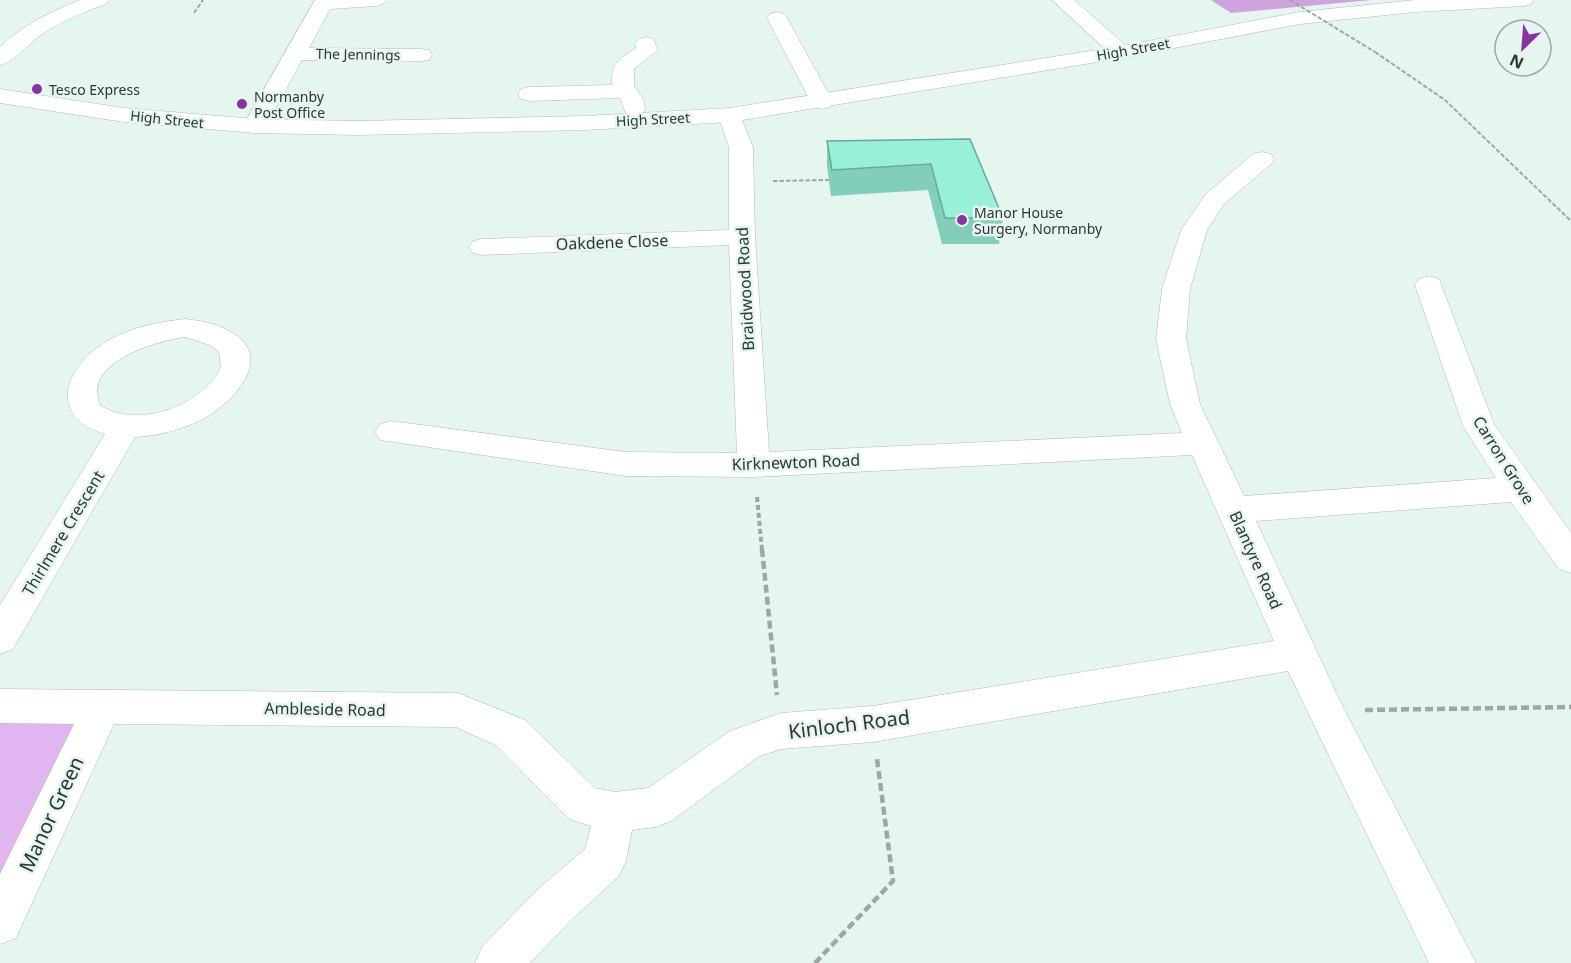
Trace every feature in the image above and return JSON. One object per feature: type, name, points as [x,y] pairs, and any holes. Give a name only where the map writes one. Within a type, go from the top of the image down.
[{"type":"street","points":[[0,59],[15,44],[44,22],[99,0]]},
{"type":"street","points":[[255,126],[324,1],[376,0]]},
{"type":"street","points":[[1062,0],[1122,52]]},
{"type":"street","name":"High Street","points":[[0,96],[124,115],[255,126],[358,128],[730,115],[1122,52],[1295,9],[1524,0]]},
{"type":"street","points":[[777,18],[822,102]]},
{"type":"street","points":[[634,120],[633,101],[623,86],[623,67],[647,50],[646,43]]},
{"type":"street","name":"The Jennings","points":[[296,54],[421,55]]},
{"type":"street","points":[[529,94],[626,91]]},
{"type":"street","name":"Braidwood Road","points":[[730,115],[741,147],[742,237],[754,465]]},
{"type":"street","name":"Blantyre Road","points":[[1262,159],[1215,199],[1194,230],[1176,289],[1171,339],[1185,404],[1325,711],[1453,963]]},
{"type":"street","name":"Oakdene Close","points":[[482,247],[742,237]]},
{"type":"street","name":"Carron Grove","points":[[1429,285],[1479,426],[1520,489],[1571,559]]},
{"type":"street","points":[[185,328],[204,330],[222,337],[233,348],[236,363],[230,380],[206,404],[181,417],[153,425],[125,427],[97,421],[84,409],[80,394],[86,376],[110,352],[133,339],[185,328]]},
{"type":"street","name":"Thirlmere Crescent","points":[[0,638],[125,427]]},
{"type":"street","name":"Kirknewton Road","points":[[391,432],[626,464],[754,465],[1203,443]]},
{"type":"street","points":[[1234,510],[1520,489]]},
{"type":"street","name":"Kinloch Road","points":[[615,812],[656,807],[744,744],[781,732],[873,724],[1298,653]]},
{"type":"street","name":"Ambleside Road","points":[[0,706],[458,710],[511,733],[584,805],[615,812]]},
{"type":"street","name":"Manor Green","points":[[0,922],[103,706]]},
{"type":"street","points":[[498,963],[554,905],[604,861],[615,812]]},
{"type":"path","points":[[194,13],[203,0]]},
{"type":"path","points":[[1295,9],[1375,52],[1445,100],[1571,221]]},
{"type":"path","points":[[742,181],[829,180]]},
{"type":"path","points":[[754,465],[781,732]]},
{"type":"path","points":[[1325,711],[1571,707]]},
{"type":"path","points":[[815,963],[894,881],[873,724]]},
{"type":"shaded area","points":[[1211,0],[1371,0],[1231,13]]},
{"type":"shaded area","points":[[85,711],[0,886],[0,718]]},
{"type":"building","points":[[970,139],[1003,218],[945,218],[931,164],[832,170],[827,141]]},
{"type":"place","name":"Tesco Express","points":[[37,89]]},
{"type":"place","name":"Normanby Post Office","points":[[242,104]]},
{"type":"place","name":"Manor House Surgery, Normanby","points":[[962,220]]}]
